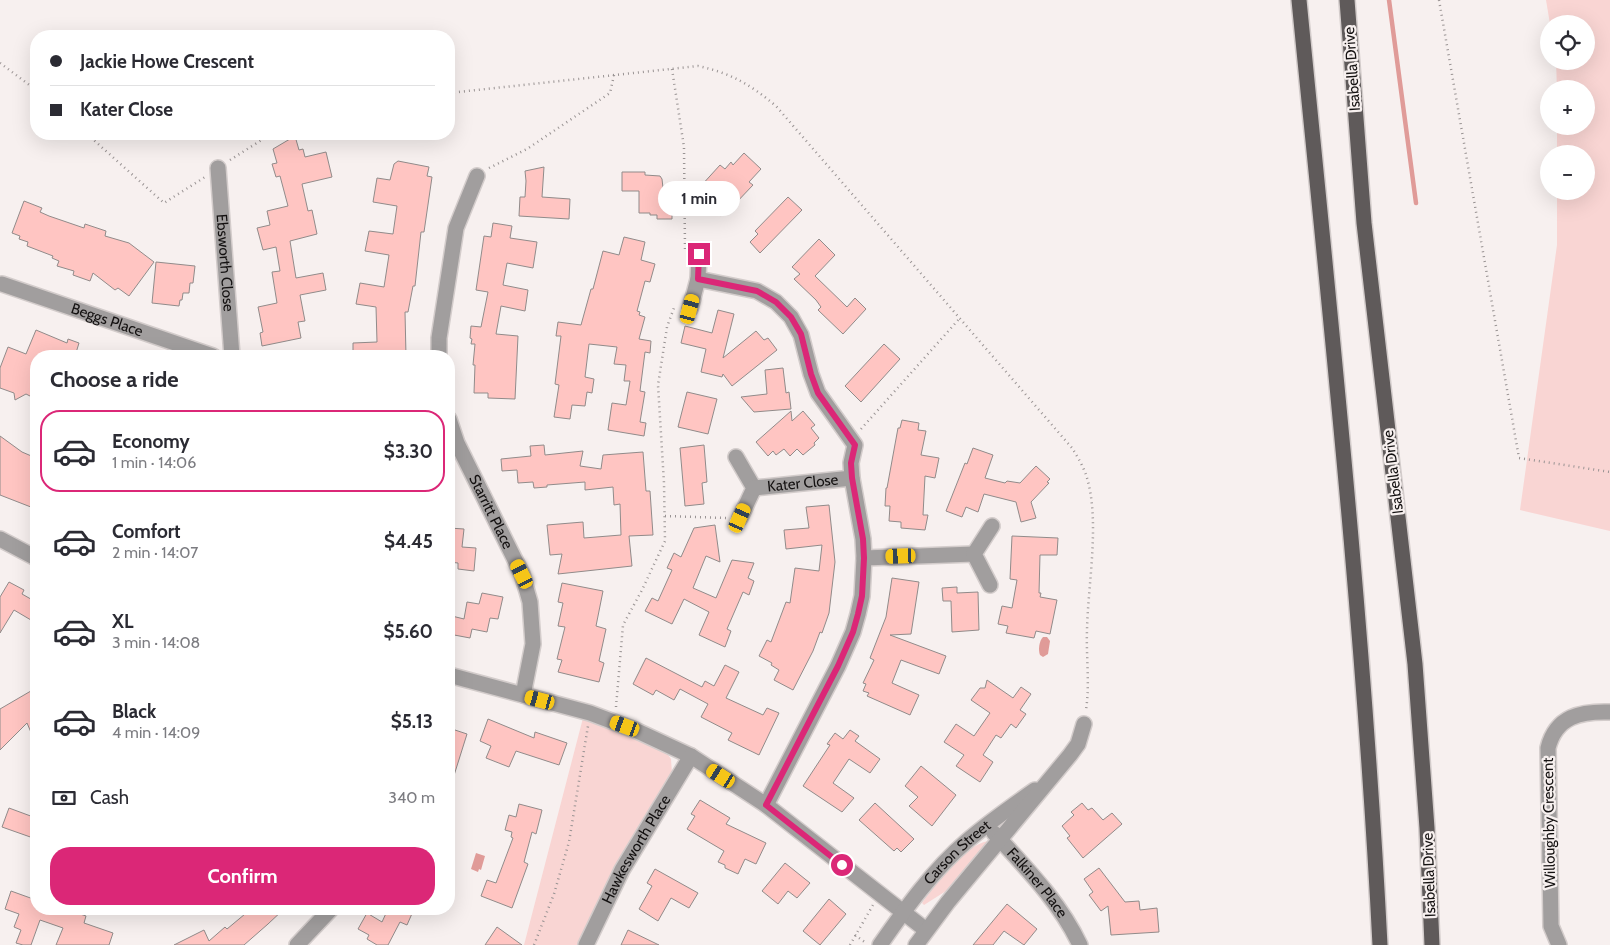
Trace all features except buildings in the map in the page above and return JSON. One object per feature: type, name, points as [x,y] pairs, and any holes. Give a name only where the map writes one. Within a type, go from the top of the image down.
[{"type":"main road","points":[[1299,0],[1323,231],[1361,656],[1380,945]]},
{"type":"main road","name":"Isabella Drive","points":[[1347,0],[1364,223],[1415,664],[1427,828],[1432,945]]},
{"type":"street","name":"Ebsworth Close","points":[[218,168],[232,350]]},
{"type":"street","points":[[439,350],[439,338],[456,228],[477,176]]},
{"type":"street","points":[[690,309],[698,279],[692,253]]},
{"type":"street","points":[[698,279],[757,291],[776,302],[791,317],[801,334],[818,393],[851,439]]},
{"type":"street","name":"Beggs Place","points":[[2,284],[195,350]]},
{"type":"street","name":"Starritt Place","points":[[455,437],[522,574],[530,602],[533,644],[523,695]]},
{"type":"street","name":"Kater Close","points":[[766,805],[838,666],[853,632],[862,596],[863,539],[852,478],[851,463],[855,445],[851,439]]},
{"type":"street","name":"Kater Close","points":[[736,457],[754,488]]},
{"type":"street","name":"Kater Close","points":[[754,488],[852,478]]},
{"type":"street","name":"Kater Close","points":[[740,518],[754,488]]},
{"type":"street","points":[[974,554],[992,526]]},
{"type":"street","points":[[0,539],[30,555]]},
{"type":"street","points":[[864,558],[974,554]]},
{"type":"street","points":[[974,554],[990,585]]},
{"type":"street","points":[[455,677],[590,713],[635,730],[690,756],[766,805],[926,930]]},
{"type":"street","name":"Willoughby Crescent","points":[[1558,945],[1551,926],[1548,748],[1558,727],[1570,718],[1585,712],[1610,712]]},
{"type":"street","name":"Carson Street","points":[[916,945],[926,930],[1078,744],[1084,724]]},
{"type":"street","name":"Hawkesworth Place","points":[[586,945],[622,870],[690,756]]},
{"type":"street","name":"Carson Street","points":[[880,945],[947,860],[967,841],[1052,777]]},
{"type":"street","name":"Falkiner Place","points":[[988,826],[1055,903],[1080,945]]},
{"type":"street","points":[[297,945],[325,915]]},
{"type":"path","points":[[1439,0],[1519,458],[1610,472]]},
{"type":"path","points":[[0,63],[30,86]]},
{"type":"path","points":[[455,92],[698,66],[720,71],[741,80],[776,106],[1072,448],[1087,479],[1094,525],[1087,632],[1088,683],[1084,724]]},
{"type":"path","points":[[672,69],[684,147],[692,253]]},
{"type":"path","points":[[477,176],[497,163],[527,149],[605,97],[610,93],[614,75]]},
{"type":"path","points":[[94,140],[164,203],[261,140]]},
{"type":"path","points":[[615,722],[622,625],[642,590],[665,541],[658,385],[667,328],[677,299]]},
{"type":"path","points":[[851,439],[960,318]]},
{"type":"path","points":[[665,516],[740,518]]},
{"type":"path","points":[[534,945],[554,894],[569,842],[590,713]]},
{"type":"path","points":[[850,945],[875,902]]},
{"type":"path","points":[[856,935],[869,945]]},
{"type":"shaded area","points":[[1546,0],[1610,0],[1610,531],[1520,510],[1557,245],[1557,200],[1595,200],[1595,145],[1557,145],[1557,135],[1595,135],[1595,80],[1557,80],[1556,70],[1595,70],[1595,15],[1548,15]]},
{"type":"shaded area","points":[[1043,637],[1047,637],[1050,641],[1048,654],[1043,657],[1040,655],[1039,648]]},
{"type":"shaded area","points":[[583,718],[666,752],[671,759],[672,773],[598,900],[578,945],[524,945]]},
{"type":"shaded area","points":[[988,841],[989,843],[946,891],[924,905],[922,903],[951,866],[969,850]]},
{"type":"shaded area","points":[[476,853],[485,856],[481,870],[479,869],[478,872],[471,869]]},
{"type":"waterway","points":[[1389,0],[1416,203]]},
{"type":"route","points":[[699,254],[698,279],[757,291],[776,302],[791,317],[801,334],[818,393],[855,445],[851,463],[852,478],[863,539],[864,558],[862,596],[858,614],[853,632],[838,666],[766,805],[842,865]]}]
